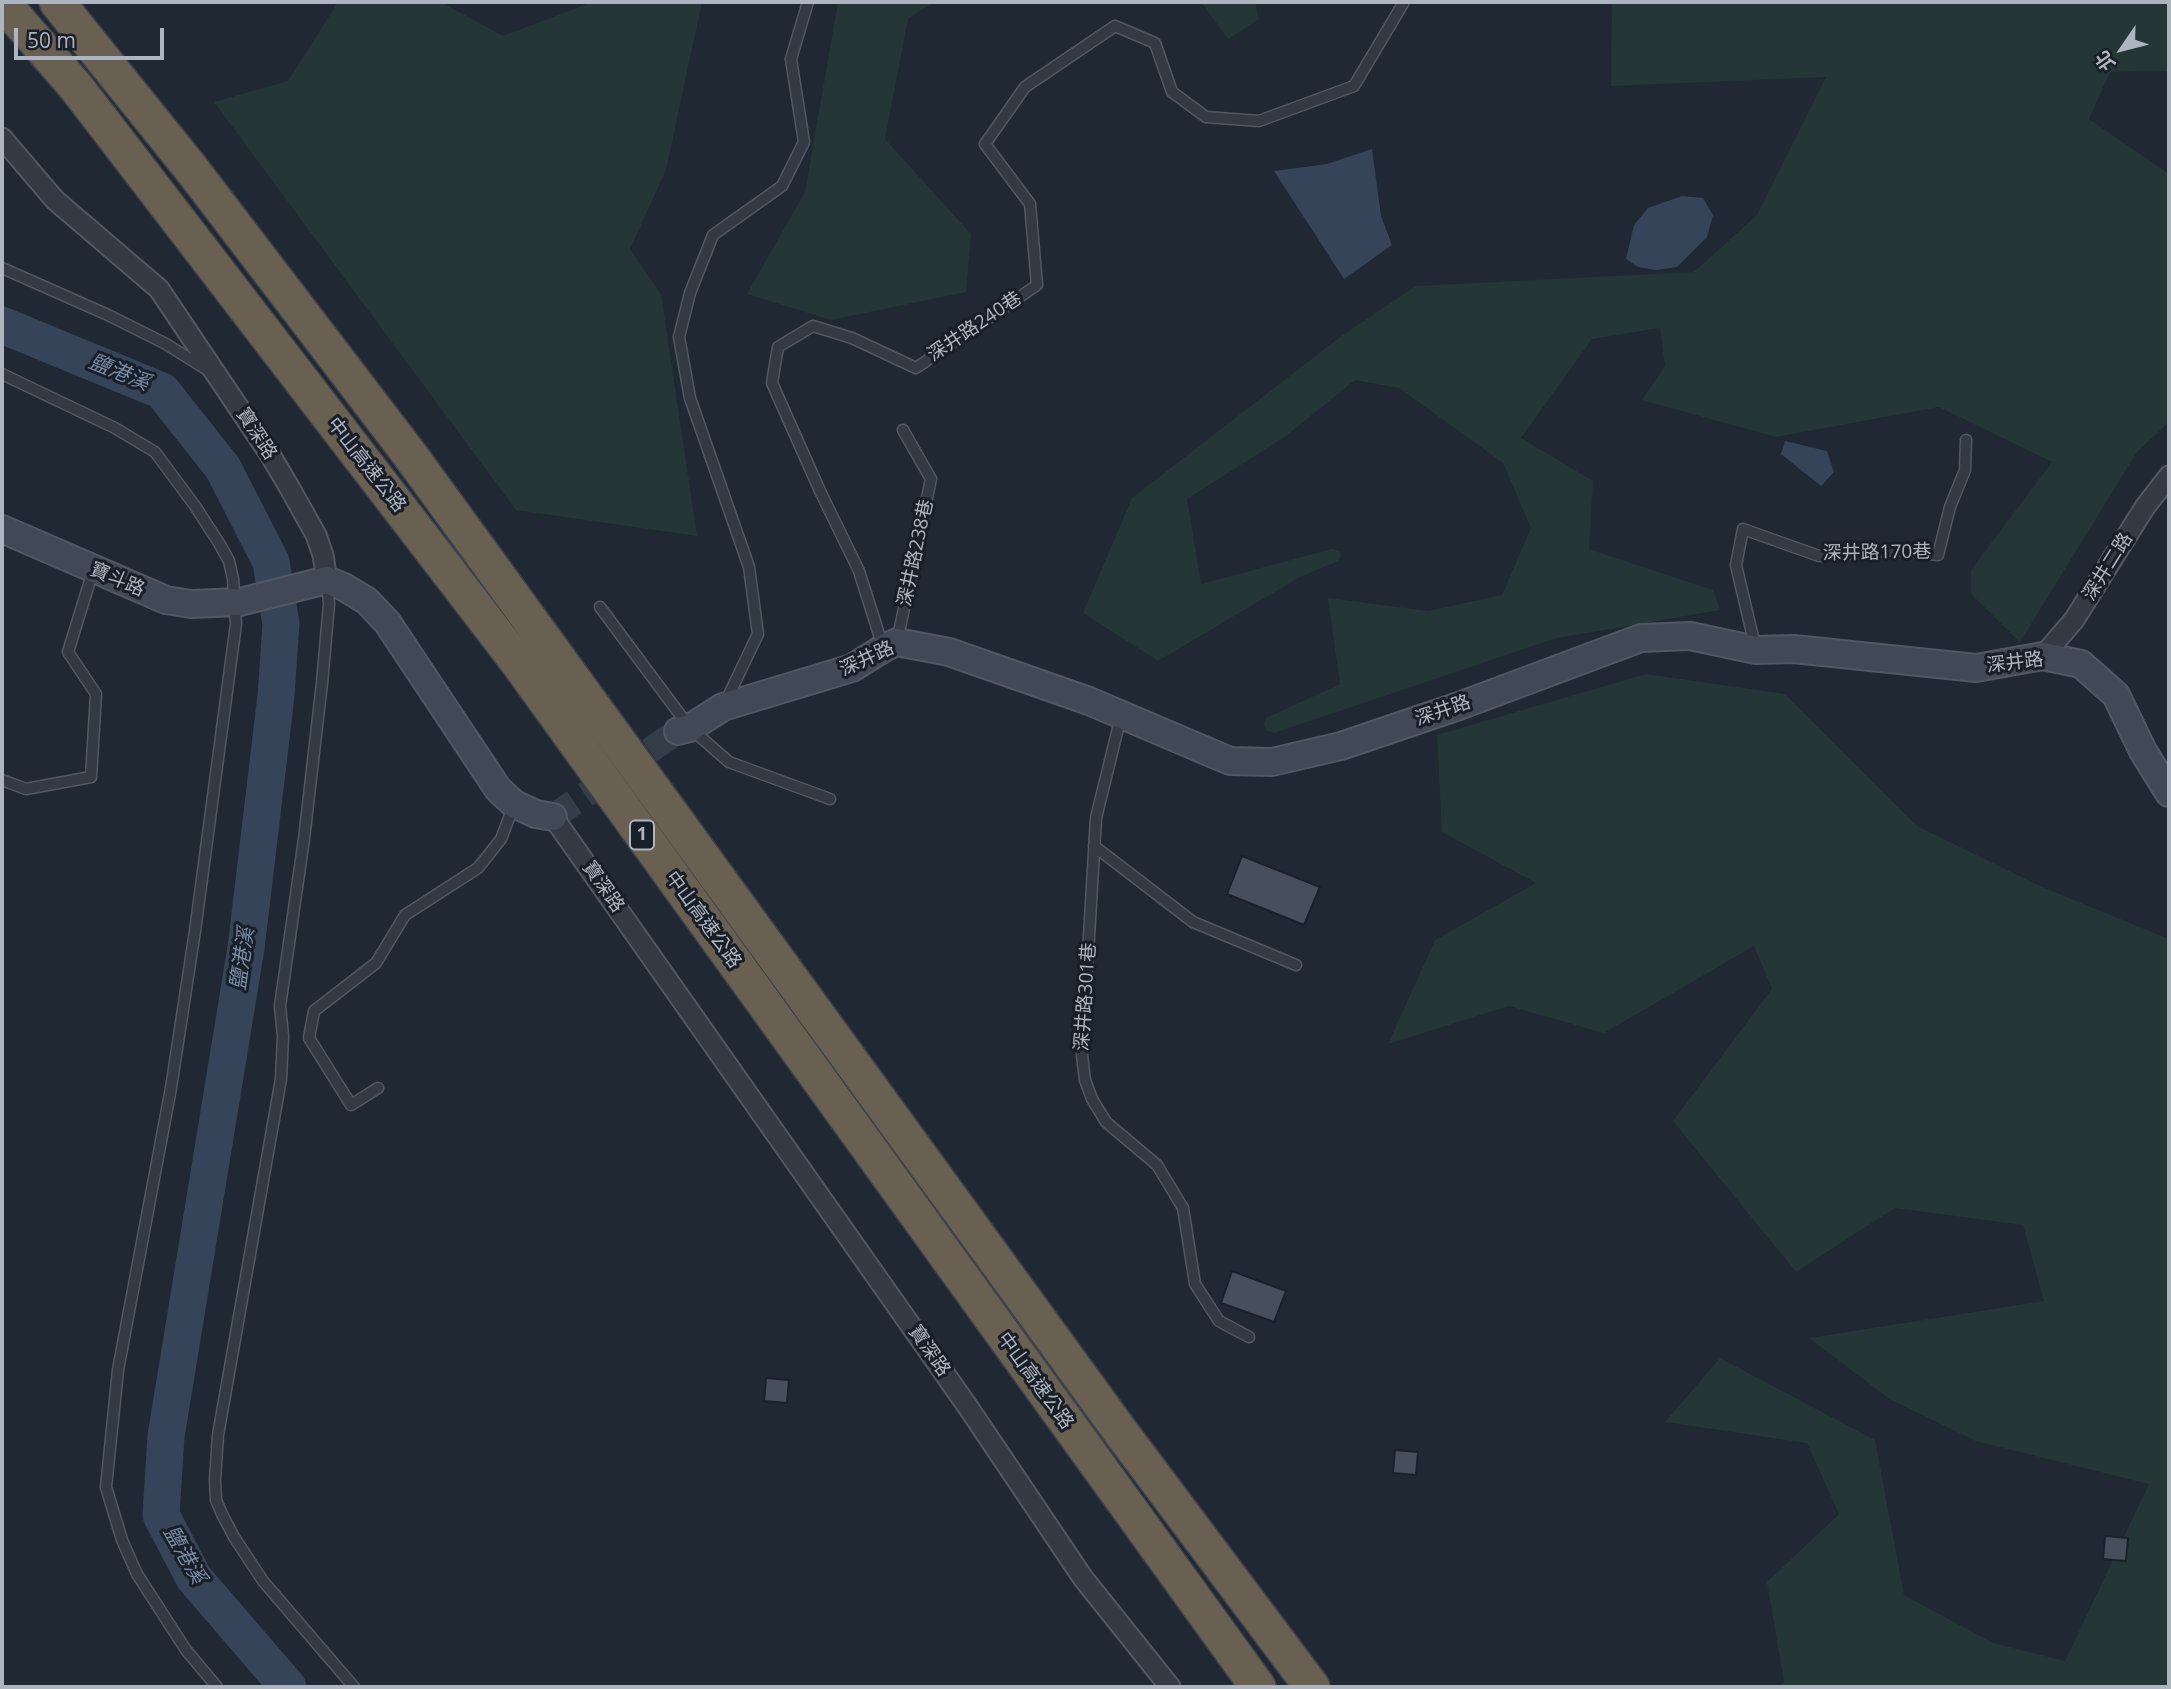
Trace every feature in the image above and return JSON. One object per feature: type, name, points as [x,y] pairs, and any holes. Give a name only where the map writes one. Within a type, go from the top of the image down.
[{"type":"highway","name":"中山高速公路","points":[[2,2],[75,87],[517,661],[1258,1687]]},
{"type":"highway","name":"中山高速公路","points":[[57,2],[193,171],[410,455],[1112,1420],[1312,1687]]},
{"type":"street","name":"寶深路","points":[[2,138],[54,200],[159,289],[269,453],[316,535],[327,580],[358,595],[379,612],[498,789],[514,804],[536,814],[553,817],[968,1407],[1083,1578],[1170,1687]]},
{"type":"street","name":"深井二路","points":[[2043,656],[2074,620],[2145,507],[2169,476]]},
{"type":"street","name":"寶斗路","points":[[2,529],[166,600],[191,604],[237,603],[327,580]]},
{"type":"street","name":"深井路","points":[[684,729],[723,707],[852,668],[890,645],[949,652],[1089,701],[1230,761],[1272,762],[1341,746],[1471,702],[1641,638],[1690,636],[1756,650],[1794,649],[1976,668],[2043,656],[2081,664],[2116,695],[2143,751],[2169,793]]},
{"type":"lane","points":[[723,707],[758,634],[749,567],[690,398],[679,337],[690,293],[713,235],[782,186],[803,142],[791,59],[808,2]]},
{"type":"lane","name":"深井路240巷","points":[[890,645],[859,571],[772,383],[778,347],[813,326],[852,338],[915,368],[1037,285],[1030,204],[985,144],[1025,87],[1115,26],[1155,43],[1172,92],[1206,117],[1259,121],[1354,86],[1405,2]]},
{"type":"lane","points":[[2,268],[166,344],[219,377]]},
{"type":"lane","points":[[2,374],[115,428],[155,452],[195,506],[229,561],[237,603],[195,931],[171,1088],[118,1370],[106,1487],[122,1540],[137,1574],[186,1650],[217,1687]]},
{"type":"lane","name":"深井路238巷","points":[[890,645],[931,479],[903,430]]},
{"type":"lane","name":"深井路170巷","points":[[1756,650],[1736,565],[1742,529],[1819,556],[1898,550],[1938,555],[1950,507],[1965,470],[1966,440]]},
{"type":"lane","points":[[2,779],[26,789],[91,777],[96,694],[68,652],[93,570]]},
{"type":"lane","points":[[327,580],[329,604],[322,683],[304,839],[280,1006],[283,1036],[281,1079],[218,1435],[215,1480],[216,1500],[222,1514],[262,1581],[354,1687]]},
{"type":"lane","points":[[600,607],[684,729],[729,762],[830,799]]},
{"type":"lane","name":"深井路301巷","points":[[1122,715],[1096,817],[1082,1055],[1085,1080],[1092,1099],[1106,1122],[1157,1165],[1183,1208],[1195,1284],[1219,1321],[1249,1337]]},
{"type":"lane","points":[[378,1088],[351,1105],[309,1038],[314,1011],[376,963],[405,915],[478,868],[501,839],[514,804]]},
{"type":"lane","points":[[1094,846],[1193,922],[1296,965]]},
{"type":"shaded area","points":[[338,2],[441,2],[503,36],[587,4],[584,2],[702,2],[666,170],[630,249],[661,294],[697,536],[516,510],[214,102],[288,81]]},
{"type":"shaded area","points":[[838,2],[934,2],[908,19],[885,139],[971,234],[966,292],[831,320],[747,294],[805,192]]},
{"type":"shaded area","points":[[1201,2],[1255,2],[1259,19],[1228,39]]},
{"type":"shaded area","points":[[1612,2],[2169,2],[2169,71],[2110,72],[2089,119],[2169,174],[2169,422],[2137,452],[2020,642],[1971,594],[1971,570],[2052,462],[1939,407],[1776,437],[1642,400],[1665,366],[1660,328],[1592,339],[1521,438],[1593,481],[1589,549],[1713,590],[1720,610],[1557,638],[1274,733],[1266,730],[1266,718],[1340,684],[1328,598],[1428,611],[1502,595],[1531,528],[1503,463],[1399,388],[1355,380],[1286,436],[1187,499],[1201,584],[1332,549],[1339,551],[1341,555],[1338,561],[1300,577],[1158,661],[1083,613],[1132,498],[1340,337],[1416,286],[1694,272],[1757,215],[1826,77],[1611,86]]},
{"type":"shaded area","points":[[1646,674],[1785,694],[1917,826],[2042,887],[2169,939],[2169,1687],[1778,1687],[1784,1682],[1767,1582],[1839,1514],[1807,1443],[1665,1422],[1720,1358],[1875,1440],[1904,1595],[1993,1643],[2065,1661],[2149,1484],[1976,1441],[1891,1400],[1809,1338],[2044,1301],[2023,1225],[1895,1208],[1796,1272],[1673,1121],[1772,989],[1754,946],[1604,1033],[1509,1006],[1388,1044],[1435,940],[1536,883],[1442,832],[1437,735]]},
{"type":"water","points":[[1372,149],[1381,216],[1392,245],[1344,279],[1274,171],[1327,164]]},
{"type":"water","points":[[1682,196],[1703,198],[1713,215],[1707,237],[1677,267],[1656,270],[1638,267],[1626,259],[1634,225],[1648,208]]},
{"type":"water","points":[[1785,441],[1827,451],[1834,472],[1821,486],[1781,454]]},
{"type":"building","points":[[1242,856],[1320,887],[1304,925],[1227,894]]},
{"type":"building","points":[[1232,1271],[1286,1291],[1274,1322],[1221,1303]]},
{"type":"building","points":[[766,1378],[789,1380],[787,1403],[764,1401]]},
{"type":"building","points":[[1395,1450],[1418,1452],[1416,1475],[1393,1473]]},
{"type":"building","points":[[2105,1536],[2128,1538],[2126,1561],[2103,1559]]},
{"type":"waterway","name":"鹽港溪","points":[[2,325],[162,391],[223,468],[271,562],[281,624],[276,696],[246,948],[166,1436],[161,1515],[194,1578],[288,1687]]},
{"type":"tunnel","points":[[553,817],[678,731]]}]
